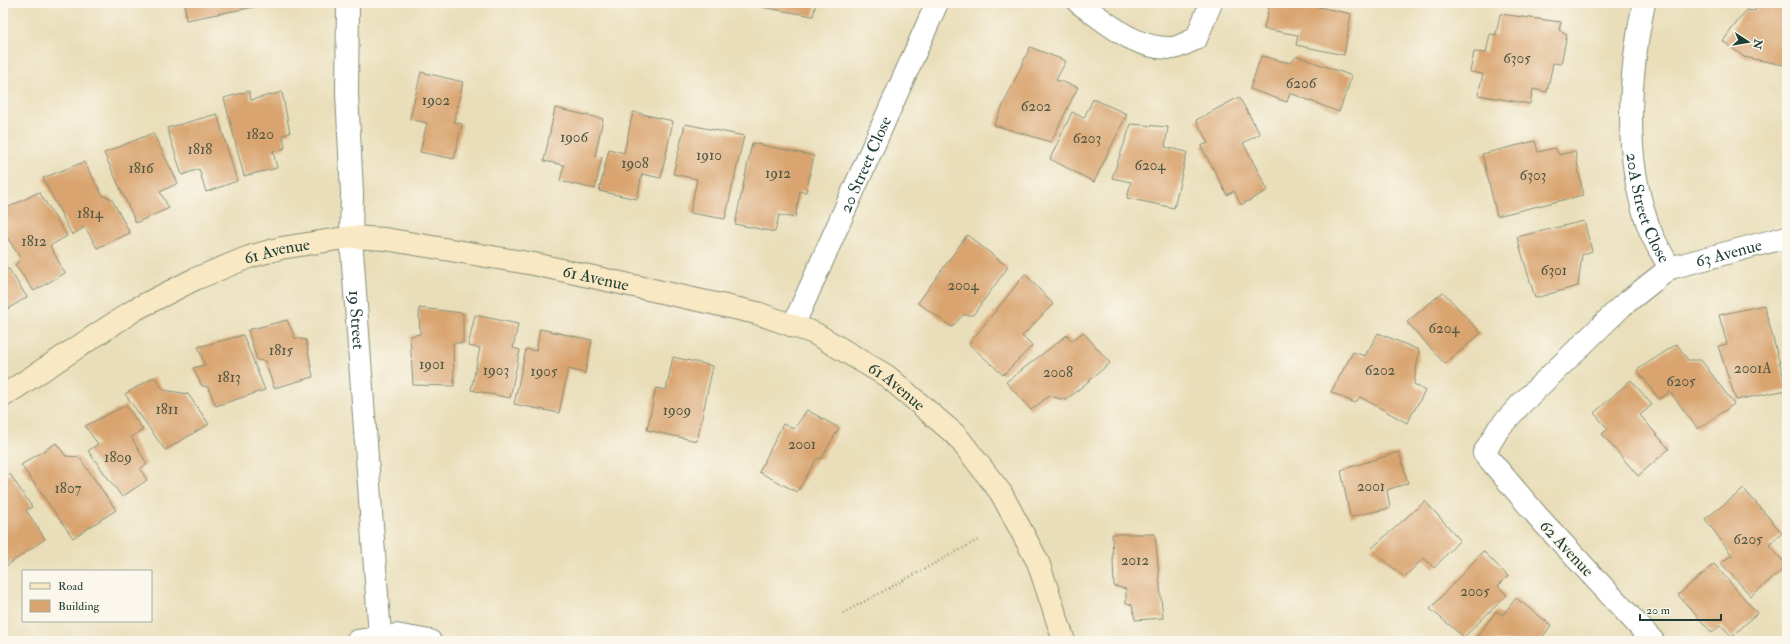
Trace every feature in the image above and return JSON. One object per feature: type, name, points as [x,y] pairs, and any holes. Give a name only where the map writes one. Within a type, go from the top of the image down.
[{"type":"street","name":"19 Street","points":[[348,3],[347,93],[352,193],[351,237],[380,636]]},
{"type":"street","name":"20 Street Close","points":[[793,326],[937,3]]},
{"type":"street","points":[[1079,3],[1128,38],[1152,46],[1174,48],[1196,39],[1211,3]]},
{"type":"street","name":"20A Street Close","points":[[1484,453],[1499,428],[1521,404],[1622,306],[1670,268],[1648,225],[1638,188],[1633,149],[1630,108],[1633,67],[1644,3]]},
{"type":"street","name":"61 Avenue","points":[[3,396],[136,309],[195,279],[249,258],[281,248],[351,237],[385,239],[534,264],[757,313],[814,333],[887,376],[957,436],[1001,493],[1038,562],[1064,641]]},
{"type":"street","name":"63 Avenue","points":[[1670,268],[1787,238]]},
{"type":"street","name":"62 Avenue","points":[[1484,453],[1540,519],[1653,641]]},
{"type":"street","points":[[357,641],[380,636],[396,635],[430,641]]},
{"type":"path","points":[[843,613],[978,540]]},
{"type":"building","points":[[185,3],[270,3],[270,4],[186,20]]},
{"type":"building","points":[[762,3],[816,3],[813,16],[761,7]]},
{"type":"building","points":[[1270,3],[1315,3],[1314,6],[1351,14],[1344,55],[1296,45],[1298,35],[1264,29]]},
{"type":"building","points":[[1756,3],[1787,3],[1787,50],[1784,65],[1744,57],[1723,41],[1746,10],[1755,11]]},
{"type":"building","points":[[1500,14],[1561,22],[1559,30],[1567,34],[1561,64],[1553,63],[1547,92],[1533,89],[1530,104],[1478,95],[1483,74],[1470,72],[1474,52],[1486,53],[1490,34],[1496,35]]},
{"type":"building","points":[[1030,47],[1066,61],[1056,80],[1078,87],[1051,142],[994,125]]},
{"type":"building","points":[[1261,56],[1290,63],[1297,56],[1352,76],[1339,112],[1290,93],[1287,102],[1250,89]]},
{"type":"building","points":[[421,72],[463,82],[454,122],[462,124],[454,159],[420,152],[427,123],[410,119]]},
{"type":"building","points":[[249,91],[251,100],[282,92],[290,133],[283,135],[285,148],[273,151],[277,168],[244,176],[224,98]]},
{"type":"building","points":[[1239,97],[1260,134],[1243,143],[1268,190],[1241,205],[1234,191],[1227,195],[1201,146],[1208,143],[1196,120]]},
{"type":"building","points":[[1093,99],[1127,114],[1094,182],[1050,159],[1072,112],[1084,118]]},
{"type":"building","points":[[555,108],[603,119],[595,156],[602,157],[595,189],[560,181],[564,165],[544,161]]},
{"type":"building","points":[[633,112],[673,121],[661,178],[642,174],[637,199],[599,191],[609,149],[624,153]]},
{"type":"building","points":[[217,114],[237,181],[206,192],[199,169],[182,175],[167,128]]},
{"type":"building","points":[[685,124],[744,136],[725,219],[690,213],[697,179],[673,174]]},
{"type":"building","points":[[1131,124],[1168,127],[1165,147],[1187,152],[1174,208],[1127,198],[1131,182],[1112,178]]},
{"type":"building","points":[[153,133],[178,183],[160,192],[169,208],[136,223],[104,153]]},
{"type":"building","points":[[1535,141],[1538,152],[1555,148],[1559,155],[1575,151],[1583,195],[1497,216],[1482,154]]},
{"type":"building","points":[[752,143],[814,156],[806,192],[800,191],[795,218],[779,215],[775,232],[735,224]]},
{"type":"building","points":[[84,162],[103,196],[111,198],[130,233],[97,248],[85,227],[72,235],[43,178]]},
{"type":"building","points":[[39,192],[67,236],[50,246],[65,273],[34,291],[15,265],[21,259],[3,231],[3,210]]},
{"type":"building","points":[[1584,221],[1592,251],[1582,255],[1578,286],[1535,298],[1517,237]]},
{"type":"building","points":[[967,235],[1008,267],[973,315],[963,315],[952,327],[918,303]]},
{"type":"building","points":[[9,269],[27,297],[3,312],[3,270]]},
{"type":"building","points":[[1025,274],[1053,304],[1022,336],[1032,346],[1003,375],[969,344]]},
{"type":"building","points":[[1443,292],[1481,333],[1445,364],[1407,322]]},
{"type":"building","points":[[1764,305],[1787,390],[1736,400],[1718,346],[1727,344],[1719,315]]},
{"type":"building","points":[[419,308],[463,313],[463,343],[453,343],[454,386],[413,385],[410,336],[420,334]]},
{"type":"building","points":[[475,315],[518,324],[513,348],[520,350],[510,398],[471,390],[480,348],[468,346]]},
{"type":"building","points":[[287,320],[295,338],[306,340],[313,377],[274,388],[265,361],[257,360],[248,330]]},
{"type":"building","points":[[540,329],[592,340],[585,373],[568,369],[559,413],[514,404],[526,349],[536,351]]},
{"type":"building","points":[[1083,332],[1110,363],[1066,400],[1049,396],[1031,410],[1006,382],[1067,335],[1072,341]]},
{"type":"building","points":[[1378,333],[1419,350],[1414,384],[1425,391],[1407,423],[1360,397],[1355,403],[1331,392],[1353,352],[1365,356]]},
{"type":"building","points":[[243,335],[265,390],[216,406],[208,387],[202,386],[193,368],[205,365],[198,347]]},
{"type":"building","points":[[1677,344],[1688,360],[1701,360],[1734,404],[1698,429],[1670,392],[1659,399],[1637,370]]},
{"type":"building","points":[[673,357],[713,366],[697,441],[647,430],[656,388],[666,390]]},
{"type":"building","points":[[154,377],[164,390],[188,394],[209,424],[165,450],[125,394]]},
{"type":"building","points":[[1631,380],[1652,405],[1640,415],[1669,449],[1638,476],[1602,434],[1608,429],[1594,413]]},
{"type":"building","points":[[126,405],[143,430],[131,437],[147,464],[140,469],[147,480],[122,497],[88,451],[98,444],[85,426]]},
{"type":"building","points":[[807,410],[839,428],[821,459],[817,458],[797,492],[759,472],[783,424],[794,429]]},
{"type":"building","points":[[56,443],[66,456],[79,457],[116,510],[73,538],[21,465]]},
{"type":"building","points":[[1399,452],[1408,483],[1387,490],[1390,508],[1350,517],[1341,470]]},
{"type":"building","points":[[10,474],[32,507],[26,510],[45,539],[6,566],[3,562],[3,478]]},
{"type":"building","points":[[1744,489],[1782,533],[1769,545],[1787,566],[1751,596],[1721,563],[1732,555],[1705,519]]},
{"type":"building","points":[[1425,501],[1460,540],[1434,568],[1424,558],[1404,577],[1371,549]]},
{"type":"building","points":[[1112,534],[1155,534],[1163,618],[1135,620],[1132,605],[1126,603],[1126,589],[1114,586]]},
{"type":"building","points":[[1483,551],[1508,576],[1498,586],[1507,595],[1464,637],[1430,609]]},
{"type":"building","points":[[1714,564],[1757,613],[1732,637],[1721,625],[1712,633],[1678,595]]},
{"type":"building","points":[[1516,598],[1551,625],[1540,641],[1474,641],[1496,611],[1503,615]]}]
